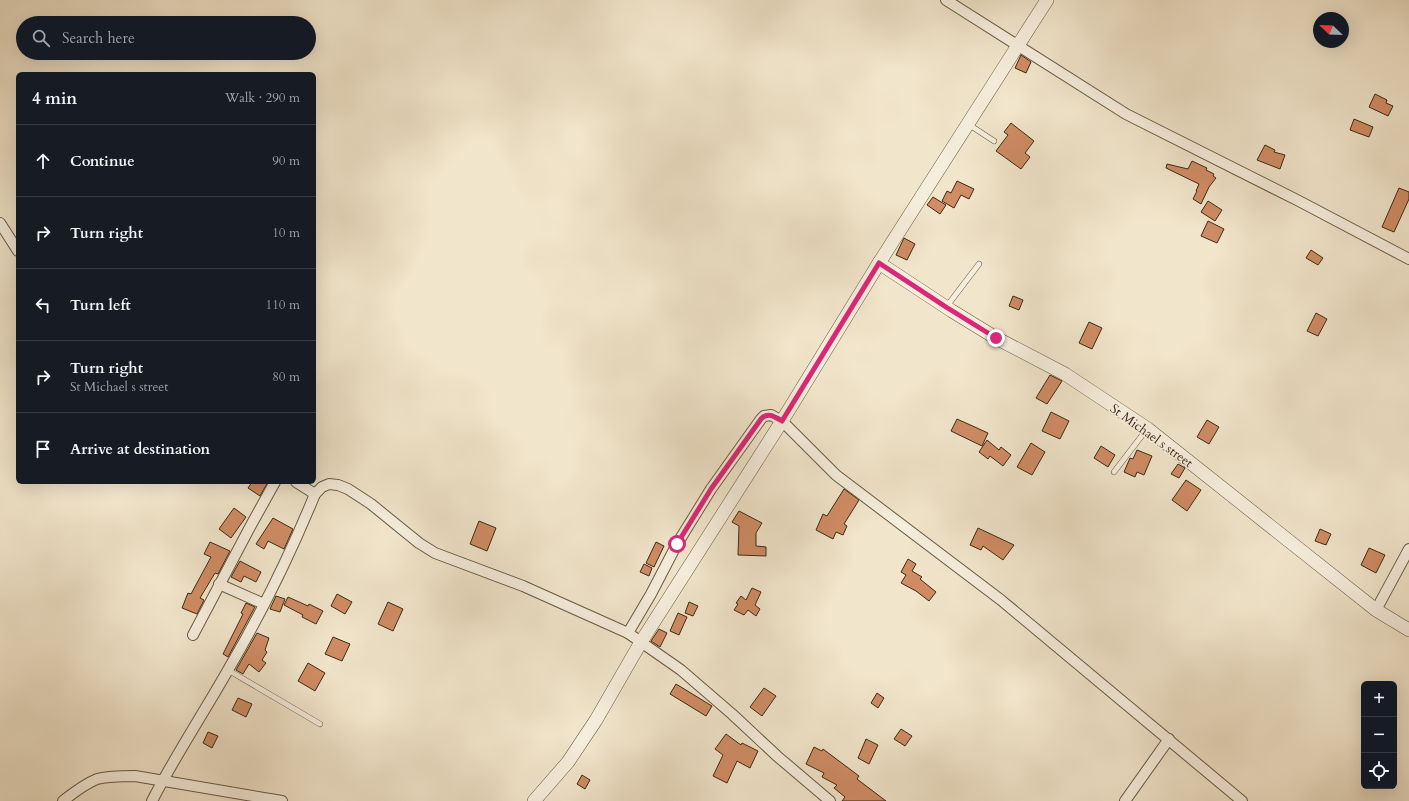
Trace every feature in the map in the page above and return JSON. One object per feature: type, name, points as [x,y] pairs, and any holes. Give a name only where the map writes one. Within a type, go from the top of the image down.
[{"type":"street","points":[[946,0],[1126,114],[1299,201],[1409,259]]},
{"type":"street","points":[[634,637],[879,263],[968,124],[1013,42],[1047,0]]},
{"type":"street","points":[[0,223],[16,248]]},
{"type":"street","name":"St Michael s street","points":[[879,263],[996,338],[1065,374],[1148,429],[1376,610],[1409,630]]},
{"type":"street","points":[[534,801],[568,762],[588,732],[634,637],[651,594],[677,544],[711,489],[764,416],[777,418],[836,475],[1001,600],[1242,801]]},
{"type":"street","points":[[193,635],[274,484]]},
{"type":"street","points":[[299,484],[315,494]]},
{"type":"street","points":[[152,801],[162,781],[228,670],[264,604],[298,535],[315,494],[322,487],[329,484],[338,484],[371,504],[419,543],[435,553],[523,586],[634,637],[681,670],[830,801]]},
{"type":"street","points":[[1376,610],[1409,549]]},
{"type":"street","points":[[219,584],[264,604]]},
{"type":"street","points":[[1125,801],[1169,739]]},
{"type":"street","points":[[62,801],[98,779],[120,776],[135,776],[282,801]]},
{"type":"lane","points":[[968,124],[994,141]]},
{"type":"lane","points":[[946,307],[979,264]]},
{"type":"lane","points":[[1114,472],[1148,429]]},
{"type":"lane","points":[[228,670],[320,724]]},
{"type":"building","points":[[1021,55],[1031,62],[1026,73],[1015,68]]},
{"type":"building","points":[[1375,94],[1387,100],[1386,103],[1393,106],[1388,116],[1369,107]]},
{"type":"building","points":[[1354,119],[1373,127],[1369,137],[1350,130]]},
{"type":"building","points":[[1011,123],[1034,141],[1025,153],[1030,157],[1021,169],[996,151],[1008,135],[1004,132]]},
{"type":"building","points":[[1265,145],[1275,150],[1274,152],[1285,155],[1280,169],[1257,160]]},
{"type":"building","points":[[1192,161],[1207,168],[1206,170],[1214,174],[1213,176],[1216,178],[1209,187],[1201,204],[1193,199],[1199,184],[1166,168],[1167,164],[1188,169]]},
{"type":"building","points":[[957,181],[974,189],[969,199],[961,195],[954,208],[942,201],[947,191],[951,193]]},
{"type":"building","points":[[1399,188],[1409,192],[1409,199],[1394,232],[1382,227]]},
{"type":"building","points":[[933,197],[946,205],[940,214],[927,205]]},
{"type":"building","points":[[1208,201],[1222,210],[1215,221],[1201,212]]},
{"type":"building","points":[[1208,221],[1224,229],[1217,243],[1201,236]]},
{"type":"building","points":[[904,238],[915,244],[907,260],[896,255]]},
{"type":"building","points":[[1311,250],[1323,258],[1318,265],[1306,258]]},
{"type":"building","points":[[1013,296],[1023,300],[1019,310],[1009,306]]},
{"type":"building","points":[[1316,313],[1327,319],[1318,336],[1307,331]]},
{"type":"building","points":[[1089,322],[1102,328],[1092,349],[1079,343]]},
{"type":"building","points":[[1050,375],[1062,381],[1047,404],[1036,398]]},
{"type":"building","points":[[1051,412],[1069,421],[1060,439],[1042,431]]},
{"type":"building","points":[[957,419],[988,433],[982,446],[951,431]]},
{"type":"building","points":[[1207,420],[1219,427],[1209,444],[1197,437]]},
{"type":"building","points":[[987,440],[999,450],[1001,447],[1011,455],[1003,466],[990,456],[988,459],[979,452]]},
{"type":"building","points":[[1031,443],[1045,452],[1032,475],[1017,467]]},
{"type":"building","points":[[1101,446],[1115,455],[1108,467],[1094,458]]},
{"type":"building","points":[[1137,450],[1152,456],[1144,475],[1137,472],[1135,477],[1124,472],[1130,458],[1133,459]]},
{"type":"building","points":[[1178,464],[1185,468],[1179,478],[1171,474]]},
{"type":"building","points":[[1186,480],[1201,490],[1187,511],[1172,500]]},
{"type":"building","points":[[251,484],[267,484],[260,496],[248,488]]},
{"type":"building","points":[[844,489],[859,500],[844,524],[847,526],[843,535],[836,532],[833,539],[816,530],[823,514],[827,516]]},
{"type":"building","points":[[234,508],[246,517],[231,538],[219,529]]},
{"type":"building","points":[[739,511],[762,523],[756,533],[756,546],[766,547],[766,556],[738,555],[739,526],[732,522]]},
{"type":"building","points":[[273,518],[293,529],[284,549],[268,541],[264,549],[256,544]]},
{"type":"building","points":[[479,521],[496,528],[487,551],[470,544]]},
{"type":"building","points":[[978,528],[1014,545],[1003,560],[983,546],[981,550],[970,545]]},
{"type":"building","points":[[1320,529],[1331,534],[1326,545],[1315,541]]},
{"type":"building","points":[[210,542],[230,551],[218,574],[215,573],[200,598],[204,600],[197,614],[182,608],[188,593],[191,594],[211,557],[204,554]]},
{"type":"building","points":[[656,542],[664,546],[654,567],[646,563]]},
{"type":"building","points":[[1369,548],[1385,555],[1376,573],[1361,565]]},
{"type":"building","points":[[908,559],[916,564],[912,571],[922,577],[920,579],[936,592],[929,601],[916,591],[901,583],[906,575],[901,572]]},
{"type":"building","points":[[240,561],[261,572],[256,582],[244,576],[241,582],[231,577]]},
{"type":"building","points":[[644,564],[652,568],[649,576],[640,572]]},
{"type":"building","points":[[752,588],[761,592],[755,605],[760,609],[756,616],[748,610],[744,615],[734,610],[738,604],[736,603],[741,596],[746,600]]},
{"type":"building","points":[[337,594],[352,602],[345,614],[331,606]]},
{"type":"building","points":[[276,596],[285,599],[280,612],[270,609]]},
{"type":"building","points":[[288,597],[308,606],[309,604],[323,611],[316,624],[284,605]]},
{"type":"building","points":[[388,602],[403,609],[393,631],[378,624]]},
{"type":"building","points":[[689,602],[698,606],[693,616],[685,613]]},
{"type":"building","points":[[246,603],[255,607],[228,657],[223,654],[243,614],[241,613]]},
{"type":"building","points":[[678,613],[687,617],[679,635],[670,631]]},
{"type":"building","points":[[659,629],[667,633],[660,647],[651,641]]},
{"type":"building","points":[[257,633],[269,638],[265,650],[267,652],[262,660],[266,663],[259,672],[249,664],[243,674],[236,670]]},
{"type":"building","points":[[333,637],[350,644],[342,661],[325,654]]},
{"type":"building","points":[[308,663],[325,673],[315,691],[298,681]]},
{"type":"building","points":[[676,684],[712,706],[706,716],[670,694]]},
{"type":"building","points":[[764,688],[776,696],[762,716],[750,707]]},
{"type":"building","points":[[877,693],[884,698],[878,708],[871,703]]},
{"type":"building","points":[[238,698],[252,704],[246,717],[232,710]]},
{"type":"building","points":[[901,729],[912,736],[905,746],[894,739]]},
{"type":"building","points":[[208,732],[218,736],[212,748],[203,743]]},
{"type":"building","points":[[726,734],[741,745],[742,743],[758,751],[750,768],[737,761],[727,783],[713,776],[723,755],[715,749]]},
{"type":"building","points":[[866,739],[878,745],[869,764],[858,758]]},
{"type":"building","points":[[814,747],[822,751],[823,749],[859,776],[857,779],[886,801],[842,801],[845,797],[834,788],[837,785],[822,777],[824,773],[806,764]]},
{"type":"building","points":[[582,775],[590,780],[585,789],[577,784]]},
{"type":"route","points":[[677,544],[711,489],[761,419],[764,416],[771,415],[782,421],[879,263],[996,338]]}]
